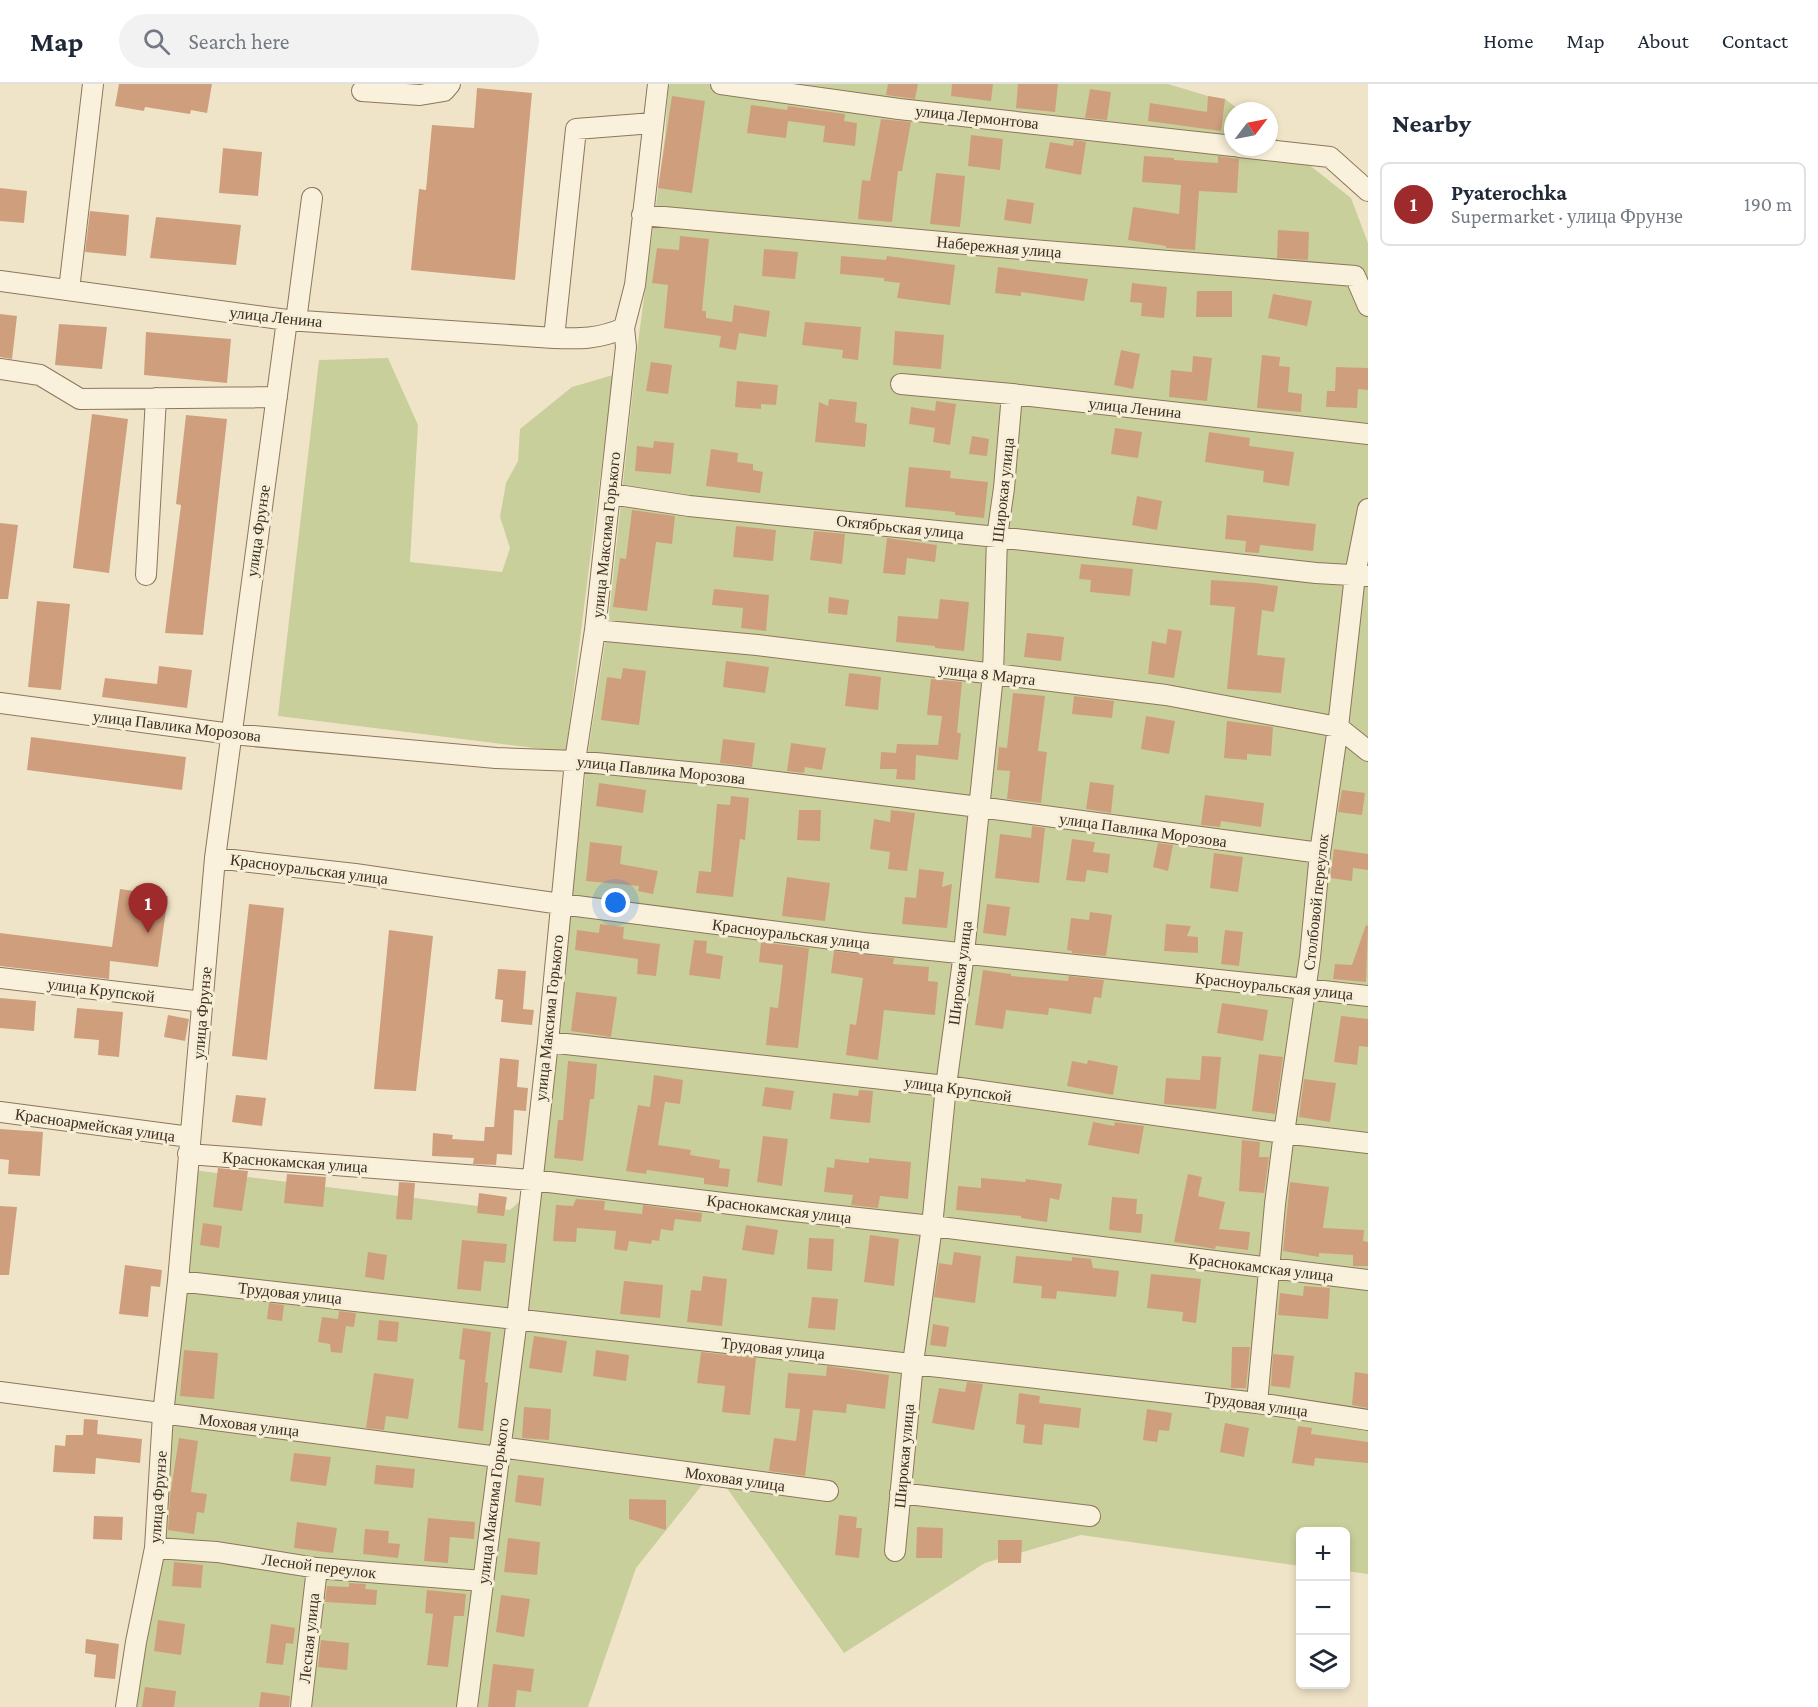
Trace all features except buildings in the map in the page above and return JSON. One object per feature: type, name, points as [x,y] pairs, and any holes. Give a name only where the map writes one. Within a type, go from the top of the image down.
[{"type":"street","points":[[69,290],[93,84]]},
{"type":"street","points":[[362,90],[420,95],[444,91],[450,84]]},
{"type":"street","name":"улица Максима Горького","points":[[467,1707],[517,1319],[548,1042],[575,761],[595,630],[611,494],[626,347],[624,328],[635,285],[658,84]]},
{"type":"street","name":"улица Лермонтова","points":[[721,84],[899,109],[1224,145]]},
{"type":"street","points":[[624,328],[589,339],[554,338],[576,129],[653,123]]},
{"type":"street","points":[[1278,151],[1330,157],[1368,191]]},
{"type":"street","name":"улица Фрунзе","points":[[126,1707],[136,1642],[155,1548],[163,1414],[178,1281],[215,858],[276,397],[292,321],[312,198]]},
{"type":"street","name":"Набережная улица","points":[[642,215],[1032,250],[1362,270]]},
{"type":"street","points":[[1362,270],[1368,306]]},
{"type":"street","name":"улица Ленина","points":[[0,281],[292,321],[554,338]]},
{"type":"street","points":[[0,369],[40,375],[80,399],[276,397]]},
{"type":"street","name":"улица Ленина","points":[[901,384],[1012,394],[1368,434]]},
{"type":"street","name":"Широкая улица","points":[[895,1551],[913,1363],[932,1226],[946,1086],[964,953],[993,675],[997,537],[1004,488],[1012,394]]},
{"type":"street","points":[[146,575],[156,398]]},
{"type":"street","name":"Октябрьская улица","points":[[611,494],[689,506],[997,537],[1316,573],[1362,575]]},
{"type":"street","name":"Столбовой переулок","points":[[1257,1403],[1284,1133],[1306,988],[1320,853],[1362,575],[1368,508]]},
{"type":"street","name":"улица 8 Марта","points":[[595,630],[757,645],[1166,695],[1338,727],[1368,752]]},
{"type":"street","name":"улица Павлика Морозова","points":[[0,703],[231,734],[496,758],[575,761],[741,778],[979,807],[1320,853]]},
{"type":"street","name":"Красноуральская улица","points":[[215,858],[355,874],[561,904],[863,943],[1368,996]]},
{"type":"street","name":"улица Крупской","points":[[0,978],[203,1002]]},
{"type":"street","name":"улица Крупской","points":[[548,1042],[946,1086],[1368,1143]]},
{"type":"street","name":"Красноармейская улица","points":[[0,1112],[189,1146]]},
{"type":"street","name":"Краснокамская улица","points":[[189,1146],[532,1180],[932,1226],[1368,1280]]},
{"type":"street","name":"Трудовая улица","points":[[178,1281],[1257,1403],[1368,1420]]},
{"type":"street","name":"Моховая улица","points":[[0,1392],[163,1414],[828,1491]]},
{"type":"street","points":[[900,1492],[1090,1516]]},
{"type":"street","name":"Лесной переулок","points":[[155,1548],[217,1552],[316,1568],[483,1581]]},
{"type":"street","name":"Лесная улица","points":[[301,1707],[316,1568]]},
{"type":"green space","points":[[670,84],[1168,84],[1229,102],[1224,102],[1224,156],[1278,156],[1278,140],[1351,198],[1368,243],[1368,1574],[1350,1572],[1350,1527],[1296,1527],[1296,1565],[1081,1535],[985,1563],[844,1653],[714,1470],[636,1568],[588,1707],[128,1707],[193,1170],[510,1210],[534,1188],[572,896],[588,752],[608,624],[638,343],[665,136]]},
{"type":"green space","points":[[388,358],[418,425],[410,562],[502,572],[510,548],[500,517],[506,483],[518,461],[520,429],[572,387],[613,375],[566,752],[278,716],[319,360]]},
{"type":"place","name":"Pyaterochka","points":[[148,933]]}]
